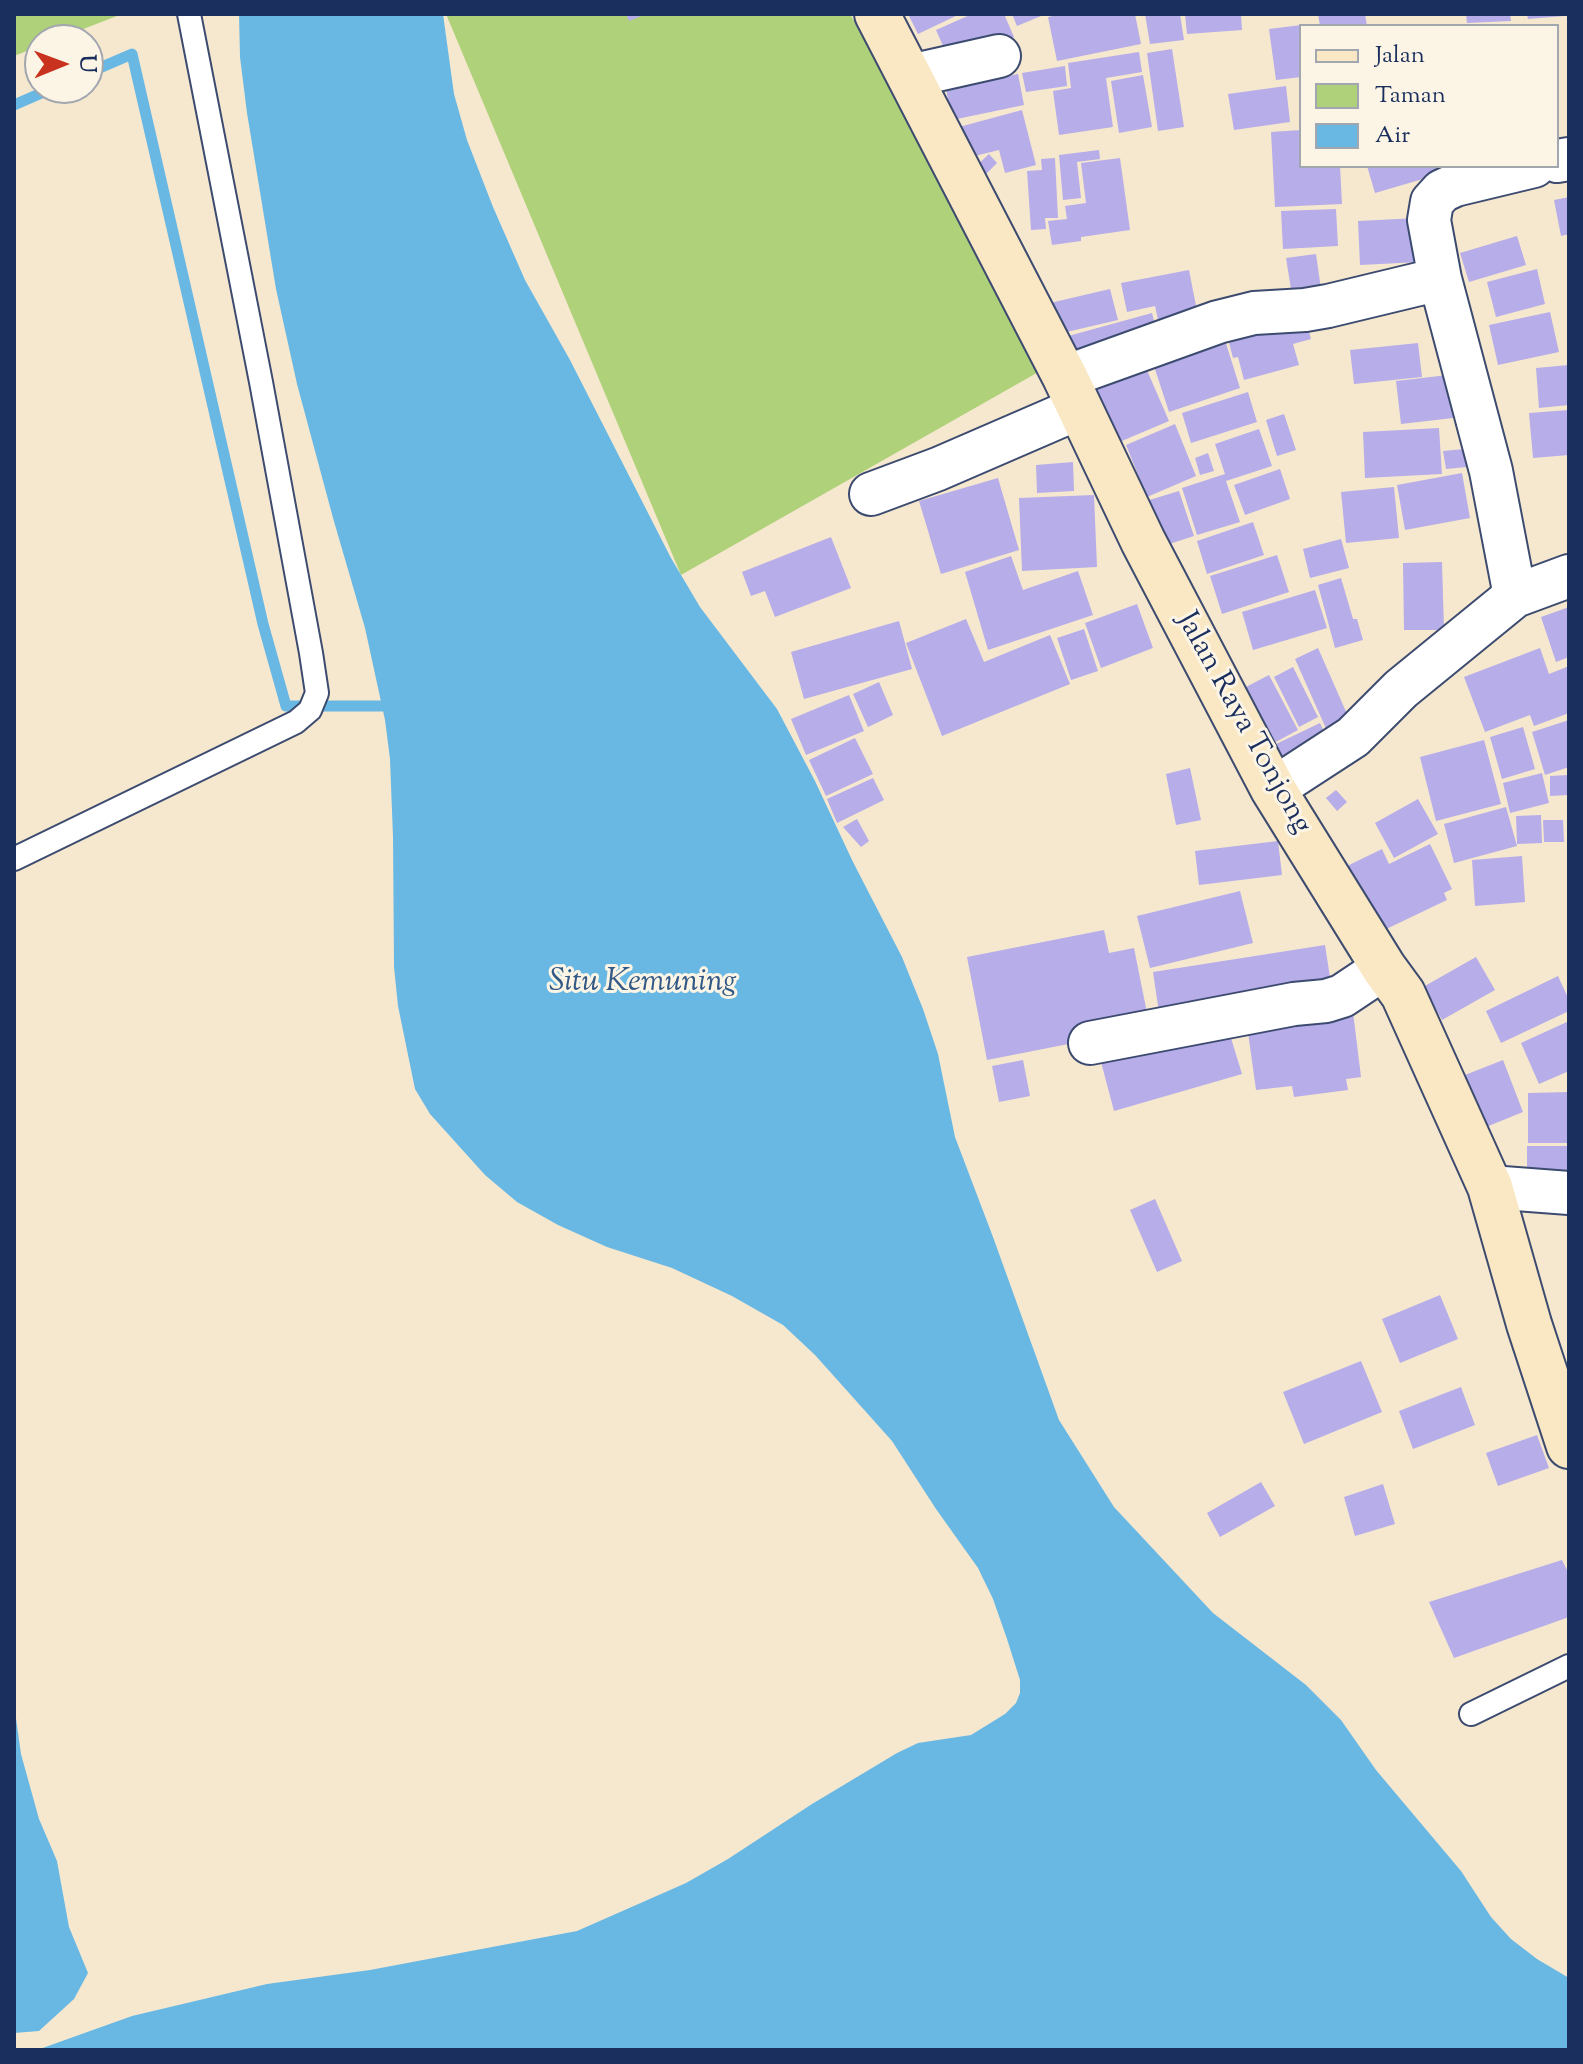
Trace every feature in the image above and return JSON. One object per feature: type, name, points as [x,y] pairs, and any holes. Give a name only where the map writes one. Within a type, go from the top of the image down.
[{"type":"main road","name":"Jalan Raya Tonjong","points":[[877,14],[1072,393],[1143,541],[1273,789],[1403,994],[1490,1187],[1529,1324],[1569,1446]]},
{"type":"street","points":[[910,76],[999,56]]},
{"type":"street","points":[[1513,168],[1442,191],[1432,202],[1429,220],[1440,279],[1491,471],[1515,596]]},
{"type":"street","points":[[871,494],[938,469],[1072,393],[1218,322],[1254,313],[1328,306],[1440,279]]},
{"type":"street","points":[[1273,789],[1353,737],[1401,689],[1515,596],[1569,576]]},
{"type":"street","points":[[1090,1043],[1294,1004],[1326,1001],[1342,996],[1384,968]]},
{"type":"street","points":[[1490,1187],[1569,1193]]},
{"type":"lane","points":[[14,859],[296,722],[310,710],[317,693],[261,382],[189,14]]},
{"type":"lane","points":[[1471,1714],[1569,1666]]},
{"type":"green space","points":[[14,14],[122,14],[96,24],[24,24],[24,52],[14,56]]},
{"type":"green space","points":[[446,14],[850,14],[1049,366],[681,575]]},
{"type":"water","name":"Situ Kemuning","points":[[239,14],[443,14],[454,94],[467,140],[525,280],[570,360],[671,558],[700,607],[777,709],[902,957],[938,1054],[955,1137],[1059,1420],[1114,1507],[1213,1613],[1306,1685],[1341,1720],[1376,1770],[1461,1871],[1491,1917],[1511,1939],[1569,1978],[1569,2050],[37,2050],[132,2016],[267,1984],[370,1970],[577,1931],[686,1883],[897,1753],[918,1743],[971,1735],[1005,1714],[1016,1703],[1020,1693],[1020,1680],[1007,1639],[978,1568],[892,1441],[815,1355],[783,1325],[732,1296],[672,1268],[607,1247],[517,1202],[485,1175],[430,1114],[415,1089],[398,1006],[394,967],[393,837],[385,720],[365,628],[297,384],[276,289],[247,113],[240,57]]},
{"type":"water","points":[[14,1704],[21,1754],[39,1819],[57,1861],[69,1927],[88,1973],[74,1999],[39,2031],[14,2033]]},
{"type":"building","points":[[626,14],[646,14],[629,21]]},
{"type":"building","points":[[908,14],[960,14],[918,34]]},
{"type":"building","points":[[972,14],[1004,14],[1014,37],[951,64],[936,30]]},
{"type":"building","points":[[1012,14],[1046,14],[1017,26]]},
{"type":"building","points":[[1062,14],[1135,14],[1141,44],[1057,61],[1048,17]]},
{"type":"building","points":[[1145,14],[1180,14],[1184,40],[1150,44]]},
{"type":"building","points":[[1185,14],[1241,14],[1242,30],[1187,34]]},
{"type":"building","points":[[1318,14],[1365,14],[1367,24],[1320,24]]},
{"type":"building","points":[[1466,14],[1510,14],[1511,21],[1467,23]]},
{"type":"building","points":[[1527,14],[1564,14],[1564,16],[1528,19]]},
{"type":"building","points":[[1299,25],[1299,77],[1276,80],[1269,29]]},
{"type":"building","points":[[1172,49],[1184,127],[1158,131],[1147,53]]},
{"type":"building","points":[[1139,52],[1142,72],[1106,78],[1113,127],[1059,135],[1053,91],[1071,88],[1068,63]]},
{"type":"building","points":[[1065,66],[1067,86],[1026,92],[1022,73]]},
{"type":"building","points":[[1018,74],[1024,105],[952,120],[946,89]]},
{"type":"building","points":[[1143,75],[1152,127],[1119,133],[1111,81]]},
{"type":"building","points":[[1286,86],[1290,122],[1234,130],[1228,94]]},
{"type":"building","points":[[1022,110],[1036,165],[1005,173],[999,150],[967,158],[959,127]]},
{"type":"building","points":[[1299,130],[1299,168],[1340,168],[1342,204],[1275,207],[1271,132]]},
{"type":"building","points":[[1099,150],[1100,159],[1077,162],[1081,198],[1063,200],[1059,155]]},
{"type":"building","points":[[989,154],[997,163],[985,175],[976,166]]},
{"type":"building","points":[[1055,158],[1058,218],[1045,218],[1046,229],[1031,230],[1027,171],[1042,170],[1041,159]]},
{"type":"building","points":[[1120,158],[1130,230],[1052,245],[1048,221],[1067,219],[1065,206],[1086,203],[1081,163]]},
{"type":"building","points":[[1368,168],[1461,168],[1375,193]]},
{"type":"building","points":[[1569,197],[1569,234],[1561,236],[1554,200]]},
{"type":"building","points":[[1336,209],[1338,246],[1283,249],[1281,211]]},
{"type":"building","points":[[1418,218],[1420,262],[1360,265],[1358,221]]},
{"type":"building","points":[[1517,236],[1526,265],[1469,282],[1460,253]]},
{"type":"building","points":[[1316,254],[1323,303],[1294,308],[1286,258]]},
{"type":"building","points":[[1537,269],[1545,304],[1496,317],[1487,282]]},
{"type":"building","points":[[1189,270],[1199,321],[1160,329],[1155,306],[1127,312],[1121,283]]},
{"type":"building","points":[[1110,289],[1118,320],[1058,334],[1050,303]]},
{"type":"building","points":[[1550,312],[1559,352],[1498,365],[1489,325]]},
{"type":"building","points":[[1152,313],[1159,341],[1069,367],[1061,338]]},
{"type":"building","points":[[1304,314],[1311,339],[1293,344],[1299,365],[1244,380],[1238,357],[1233,358],[1227,335]]},
{"type":"building","points":[[1224,337],[1240,388],[1169,412],[1152,360]]},
{"type":"building","points":[[1418,343],[1422,377],[1354,384],[1350,350]]},
{"type":"building","points":[[1143,361],[1169,421],[1110,446],[1085,387]]},
{"type":"building","points":[[1569,365],[1569,405],[1539,408],[1536,368]]},
{"type":"building","points":[[1448,375],[1453,418],[1401,424],[1396,381]]},
{"type":"building","points":[[1248,392],[1257,422],[1191,443],[1182,413]]},
{"type":"building","points":[[1569,410],[1569,455],[1533,458],[1529,413]]},
{"type":"building","points":[[1284,414],[1296,450],[1277,456],[1266,420]]},
{"type":"building","points":[[1175,424],[1196,476],[1147,497],[1126,445]]},
{"type":"building","points":[[1439,428],[1442,474],[1365,478],[1363,432]]},
{"type":"building","points":[[1259,429],[1272,466],[1226,481],[1240,522],[1197,535],[1182,488],[1225,474],[1215,444]]},
{"type":"building","points":[[1475,448],[1477,466],[1446,469],[1443,451]]},
{"type":"building","points":[[1208,453],[1214,471],[1200,475],[1195,458]]},
{"type":"building","points":[[1073,462],[1074,491],[1037,493],[1036,465]]},
{"type":"building","points":[[1280,469],[1290,499],[1245,515],[1234,485]]},
{"type":"building","points":[[1462,473],[1470,518],[1405,530],[1397,485]]},
{"type":"building","points":[[998,478],[1019,550],[941,574],[919,501]]},
{"type":"building","points":[[1394,487],[1399,538],[1346,543],[1341,492]]},
{"type":"building","points":[[1179,491],[1194,536],[1160,547],[1146,501]]},
{"type":"building","points":[[1094,495],[1097,567],[1022,571],[1019,498]]},
{"type":"building","points":[[1253,522],[1264,555],[1207,574],[1197,541]]},
{"type":"building","points":[[831,537],[851,588],[775,617],[765,591],[751,596],[742,572]]},
{"type":"building","points":[[1341,539],[1349,568],[1310,578],[1303,549]]},
{"type":"building","points":[[1277,555],[1289,592],[1222,614],[1210,576]]},
{"type":"building","points":[[1011,556],[1023,590],[1078,571],[1093,615],[988,650],[965,572]]},
{"type":"building","points":[[1442,562],[1444,630],[1404,630],[1403,563]]},
{"type":"building","points":[[1341,578],[1353,619],[1357,619],[1363,640],[1335,648],[1318,585]]},
{"type":"building","points":[[1315,590],[1327,628],[1253,650],[1242,612]]},
{"type":"building","points":[[1137,604],[1153,648],[1101,668],[1085,623]]},
{"type":"building","points":[[1569,607],[1569,657],[1556,662],[1541,617]]},
{"type":"building","points":[[966,619],[984,662],[1050,635],[1070,684],[942,736],[906,643]]},
{"type":"building","points":[[899,621],[912,669],[804,699],[791,652]]},
{"type":"building","points":[[1084,629],[1098,671],[1071,680],[1057,638]]},
{"type":"building","points":[[1318,648],[1351,723],[1328,733],[1295,659]]},
{"type":"building","points":[[1540,648],[1549,674],[1569,666],[1569,713],[1534,726],[1530,715],[1485,732],[1464,677]]},
{"type":"building","points":[[1293,667],[1318,717],[1299,727],[1274,677]]},
{"type":"building","points":[[1269,675],[1298,730],[1272,744],[1244,688]]},
{"type":"building","points":[[879,682],[893,715],[868,727],[853,694]]},
{"type":"building","points":[[849,695],[864,731],[806,755],[791,719]]},
{"type":"building","points":[[1569,720],[1569,767],[1545,775],[1532,732]]},
{"type":"building","points":[[1320,723],[1329,742],[1283,764],[1274,745]]},
{"type":"building","points":[[1523,727],[1535,769],[1502,779],[1490,737]]},
{"type":"building","points":[[855,738],[873,774],[826,796],[809,760]]},
{"type":"building","points":[[1484,740],[1501,804],[1436,821],[1420,757]]},
{"type":"building","points":[[1190,768],[1201,820],[1176,825],[1166,774]]},
{"type":"building","points":[[1542,773],[1549,803],[1510,813],[1503,783]]},
{"type":"building","points":[[1568,775],[1569,795],[1550,796],[1550,776]]},
{"type":"building","points":[[873,778],[884,800],[837,823],[827,799]]},
{"type":"building","points":[[1336,790],[1347,802],[1337,811],[1326,798]]},
{"type":"building","points":[[1418,799],[1438,834],[1394,858],[1375,823]]},
{"type":"building","points":[[1506,807],[1517,846],[1454,863],[1444,824]]},
{"type":"building","points":[[1541,815],[1542,843],[1517,844],[1516,816]]},
{"type":"building","points":[[857,819],[869,841],[861,847],[843,827]]},
{"type":"building","points":[[1543,820],[1563,820],[1564,842],[1544,842]]},
{"type":"building","points":[[1278,841],[1282,875],[1199,885],[1195,851]]},
{"type":"building","points":[[1430,844],[1452,889],[1444,893],[1447,900],[1380,932],[1343,868],[1382,849],[1389,864]]},
{"type":"building","points":[[1522,856],[1525,902],[1475,906],[1472,860]]},
{"type":"building","points":[[1240,891],[1253,943],[1150,968],[1137,916]]},
{"type":"building","points":[[1104,930],[1109,953],[1134,948],[1150,1028],[987,1060],[967,957]]},
{"type":"building","points":[[1325,945],[1333,997],[1161,1026],[1153,972]]},
{"type":"building","points":[[1476,957],[1495,990],[1442,1020],[1423,987]]},
{"type":"building","points":[[1558,976],[1569,1000],[1569,1011],[1501,1043],[1486,1011]]},
{"type":"building","points":[[1353,1012],[1361,1077],[1346,1079],[1348,1090],[1294,1097],[1292,1086],[1256,1090],[1247,1025]]},
{"type":"building","points":[[1569,1021],[1569,1071],[1539,1084],[1521,1043]]},
{"type":"building","points":[[1227,1025],[1242,1074],[1114,1111],[1101,1062]]},
{"type":"building","points":[[1023,1060],[1030,1096],[999,1102],[992,1066]]},
{"type":"building","points":[[1503,1060],[1523,1112],[1481,1129],[1460,1077]]},
{"type":"building","points":[[1569,1092],[1569,1143],[1528,1143],[1528,1093]]},
{"type":"building","points":[[1527,1146],[1569,1146],[1569,1176],[1527,1176]]},
{"type":"building","points":[[1155,1199],[1182,1261],[1157,1272],[1130,1210]]},
{"type":"building","points":[[1440,1295],[1458,1339],[1400,1363],[1382,1319]]},
{"type":"building","points":[[1361,1361],[1382,1412],[1304,1444],[1283,1392]]},
{"type":"building","points":[[1461,1387],[1475,1425],[1413,1449],[1399,1411]]},
{"type":"building","points":[[1537,1435],[1549,1468],[1498,1486],[1486,1453]]},
{"type":"building","points":[[1261,1482],[1275,1506],[1220,1537],[1207,1513]]},
{"type":"building","points":[[1383,1484],[1395,1524],[1355,1536],[1344,1497]]},
{"type":"building","points":[[1562,1560],[1569,1574],[1569,1617],[1454,1658],[1429,1602]]},
{"type":"waterway","points":[[104,66],[132,54],[263,624],[286,706],[396,706]]},
{"type":"waterway","points":[[14,105],[24,101]]}]
